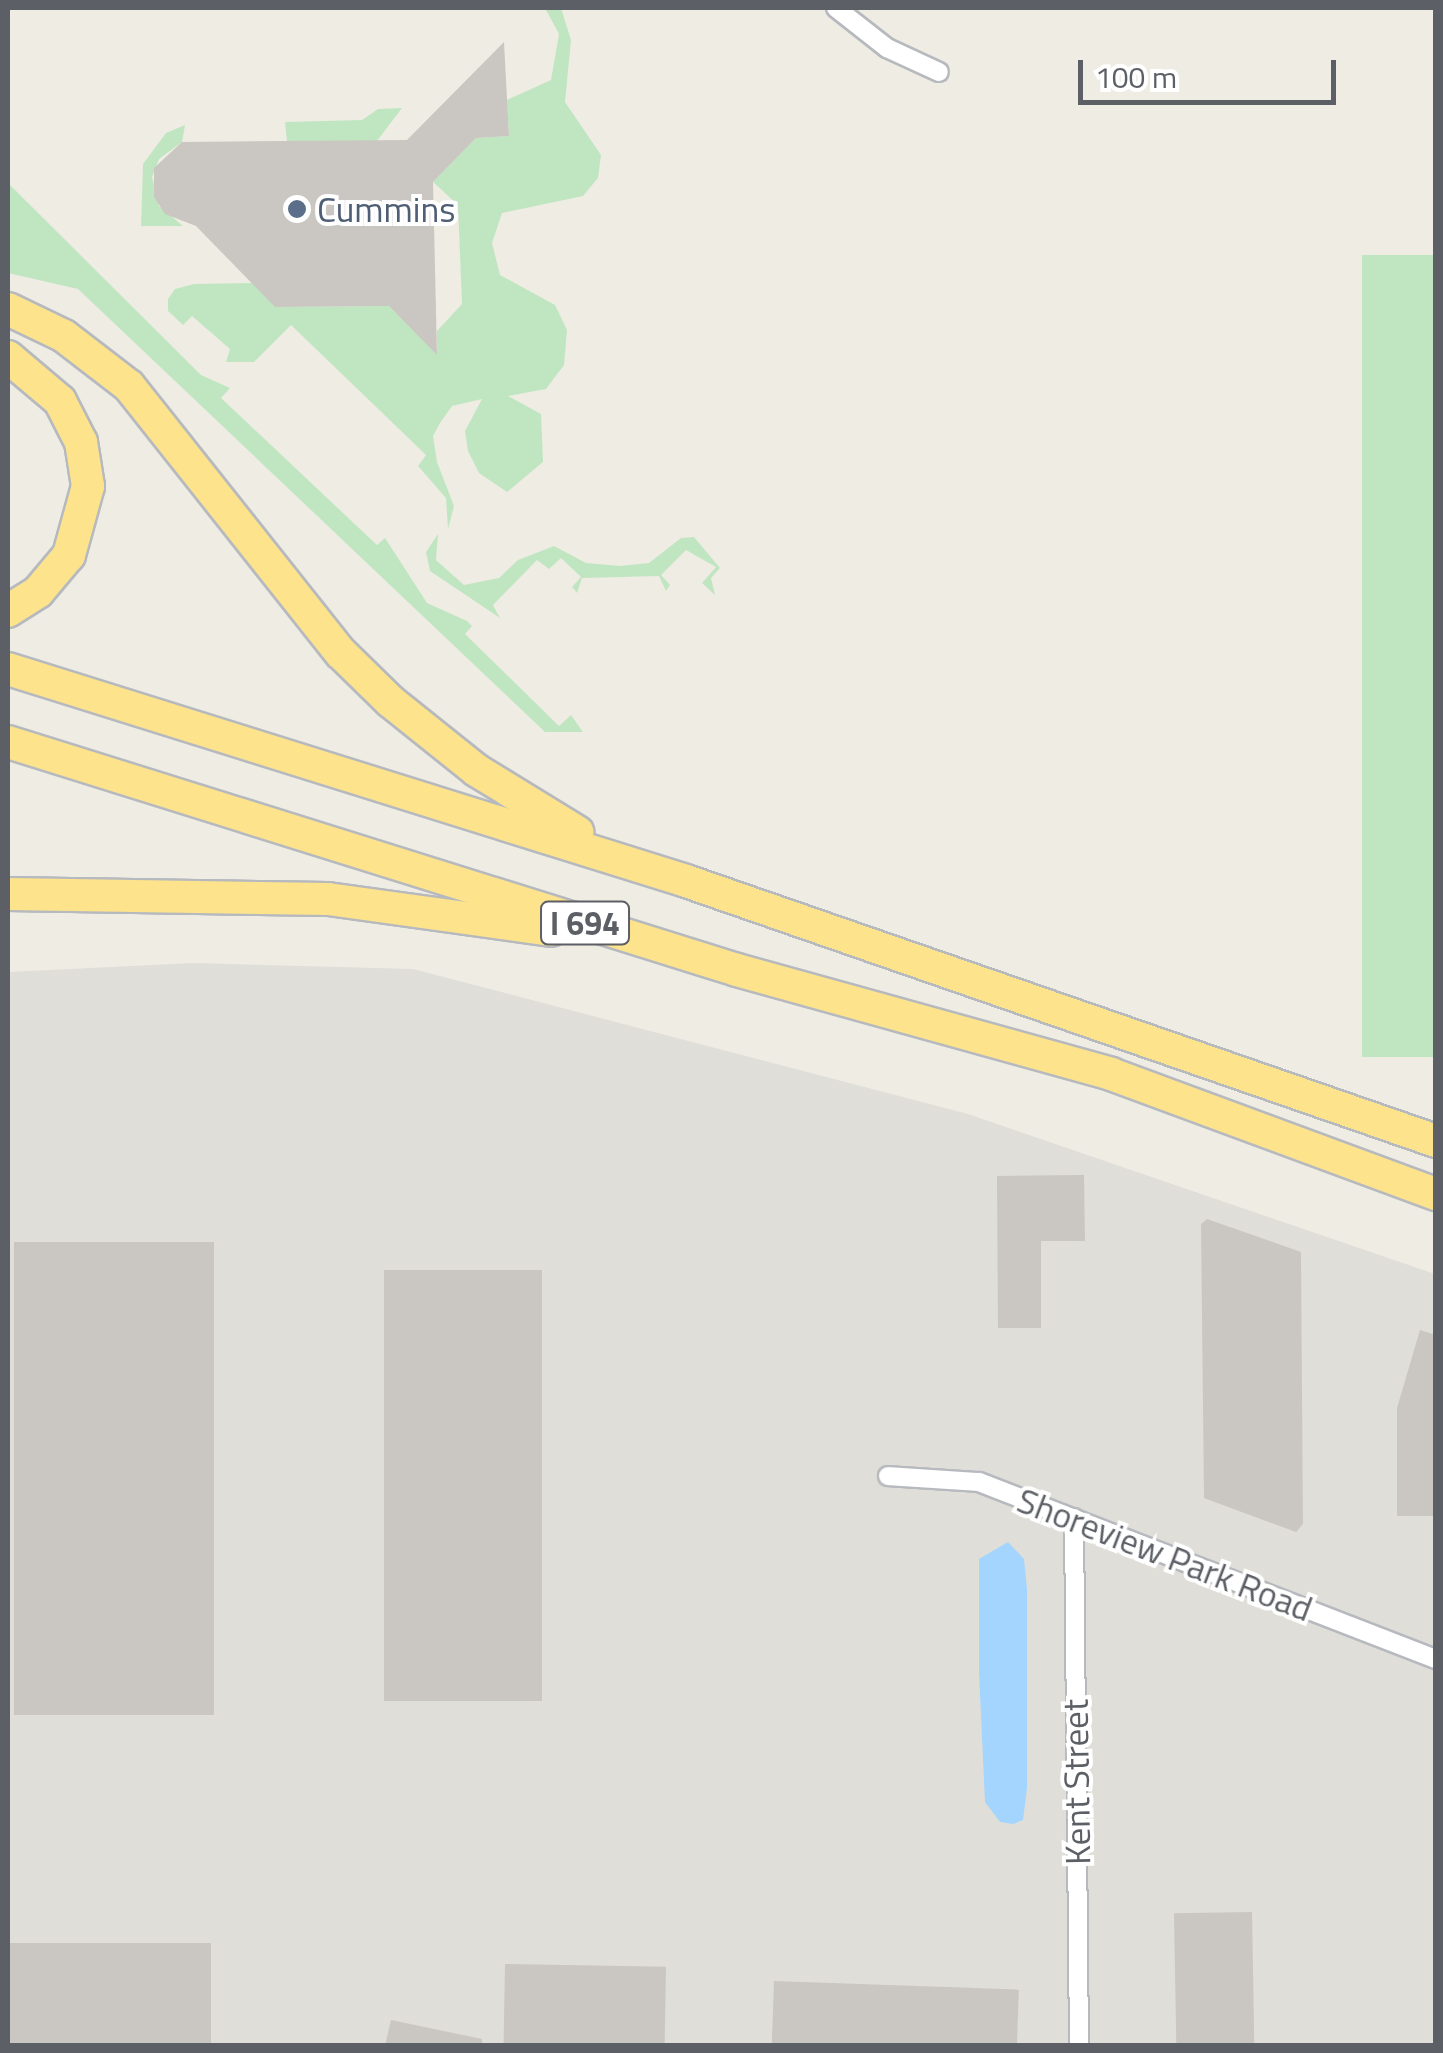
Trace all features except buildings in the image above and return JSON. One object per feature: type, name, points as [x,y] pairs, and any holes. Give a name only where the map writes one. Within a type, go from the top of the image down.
[{"type":"highway","points":[[8,308],[64,336],[129,386],[341,652],[438,742],[570,828],[686,881]]},
{"type":"highway","points":[[8,357],[60,401],[80,442],[88,486],[69,555],[38,592],[8,611]]},
{"type":"highway","name":"I 694","points":[[8,668],[686,881],[1436,1141]]},
{"type":"highway","name":"I 694","points":[[8,742],[708,962],[1110,1074],[1436,1194]]},
{"type":"highway","points":[[8,894],[389,904],[708,962]]},
{"type":"street","points":[[836,8],[887,48],[939,72]]},
{"type":"street","name":"Shoreview Park Road","points":[[888,1476],[979,1482],[1436,1658]]},
{"type":"street","name":"Kent Street","points":[[1074,1518],[1078,2046]]},
{"type":"shaded area","points":[[194,963],[413,969],[968,1114],[1435,1274],[1435,2045],[8,2045],[8,972]]},
{"type":"green space","points":[[545,8],[561,8],[571,40],[565,102],[601,155],[598,178],[583,196],[502,213],[492,243],[500,275],[555,305],[567,330],[564,365],[546,389],[508,396],[541,414],[543,462],[507,492],[479,473],[468,451],[465,431],[482,399],[452,406],[433,436],[437,462],[454,506],[448,529],[446,498],[418,466],[426,455],[291,325],[254,362],[226,362],[230,349],[192,316],[183,325],[168,311],[168,299],[175,289],[194,284],[252,283],[276,307],[389,306],[437,354],[437,331],[462,304],[458,205],[433,182],[476,138],[509,136],[507,100],[551,80],[559,34]]},
{"type":"green space","points":[[402,108],[377,141],[287,141],[285,122],[362,120],[378,109]]},
{"type":"green space","points":[[185,125],[182,142],[159,159],[152,177],[159,206],[183,226],[141,226],[143,164],[166,133]]},
{"type":"green space","points":[[8,183],[201,375],[230,388],[221,398],[377,545],[385,538],[427,603],[467,621],[472,626],[465,634],[559,726],[571,715],[583,732],[545,732],[78,289],[8,273]]},
{"type":"green space","points":[[1362,255],[1435,255],[1435,1057],[1362,1057]]},
{"type":"green space","points":[[438,534],[436,560],[464,585],[499,578],[518,560],[554,546],[586,563],[620,566],[649,563],[681,538],[694,537],[720,568],[711,578],[715,595],[702,583],[716,567],[686,550],[661,575],[670,585],[666,591],[659,576],[582,578],[577,593],[572,587],[581,577],[561,558],[549,569],[537,560],[493,605],[500,618],[430,571],[426,552]]},
{"type":"water","points":[[1008,1542],[1024,1559],[1027,1589],[1027,1788],[1023,1820],[1013,1824],[1000,1822],[985,1802],[979,1672],[979,1559]]},
{"type":"place","name":"Cummins","points":[[297,209]]}]
